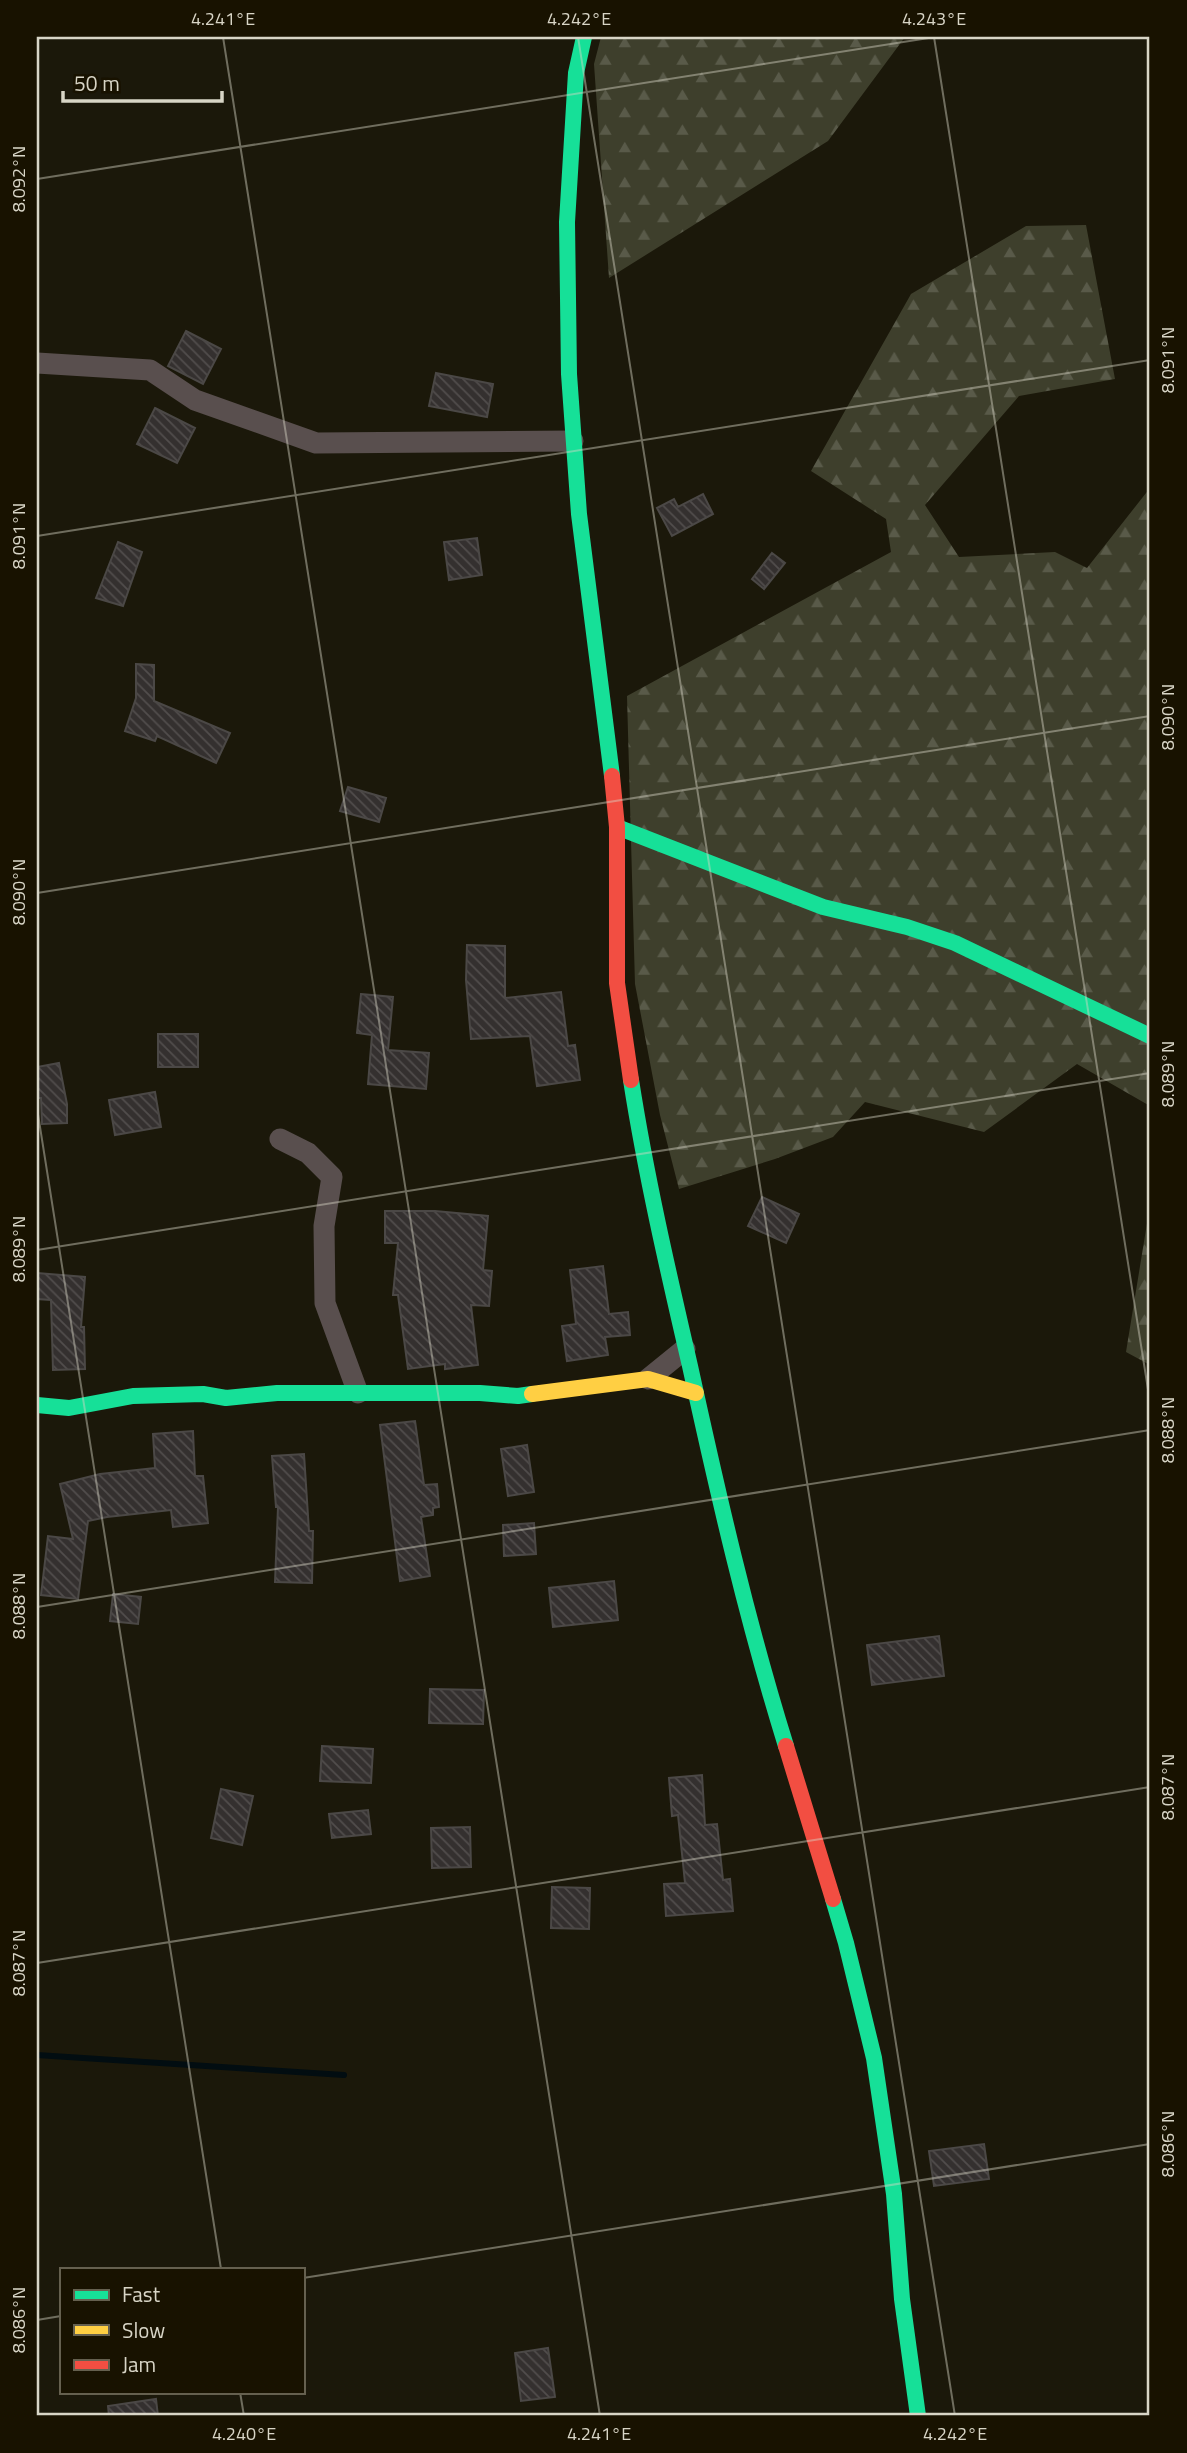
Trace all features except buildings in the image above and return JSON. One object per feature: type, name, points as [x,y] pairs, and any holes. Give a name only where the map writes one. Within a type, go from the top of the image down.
[{"type":"street","points":[[584,37],[576,73],[567,222],[569,374],[579,514],[607,724],[617,827],[617,983],[643,1157],[728,1538],[757,1650],[846,1943],[874,2058],[894,2194],[902,2299],[918,2416]]},
{"type":"street","points":[[37,363],[150,370],[195,400],[316,443],[573,441]]},
{"type":"street","points":[[617,827],[823,907],[907,927],[954,943],[1150,1036]]},
{"type":"street","points":[[280,1139],[308,1153],[332,1177],[324,1226],[325,1303],[358,1393]]},
{"type":"street","points":[[648,1379],[685,1349]]},
{"type":"street","points":[[37,1405],[69,1408],[133,1396],[203,1394],[226,1398],[276,1393],[480,1393],[519,1396],[648,1379],[696,1393]]},
{"type":"green space","points":[[601,37],[905,37],[828,141],[609,278],[594,64]]},
{"type":"green space","points":[[1086,225],[1115,379],[1019,396],[925,505],[959,557],[1055,552],[1087,568],[1150,488],[1150,1106],[1077,1064],[984,1132],[865,1102],[833,1137],[775,1159],[679,1189],[660,1115],[635,984],[627,696],[891,552],[886,519],[811,471],[911,294],[1026,226]]},
{"type":"green space","points":[[1150,1205],[1150,1365],[1126,1352]]},
{"type":"waterway","points":[[37,2055],[344,2075]]},
{"type":"traffic: fast","points":[[584,37],[576,73],[567,222],[569,374],[579,514],[612,776]]},
{"type":"traffic: fast","points":[[617,827],[823,907],[907,927],[955,943],[1150,1036]]},
{"type":"traffic: fast","points":[[631,1080],[658,1223],[722,1510],[758,1652],[786,1746]]},
{"type":"traffic: fast","points":[[37,1405],[69,1408],[133,1396],[203,1394],[226,1398],[277,1393],[532,1394]]},
{"type":"traffic: fast","points":[[833,1899],[874,2058],[894,2194],[902,2299],[918,2416]]},
{"type":"traffic: slow","points":[[532,1394],[648,1379],[696,1393]]},
{"type":"traffic: jam","points":[[612,776],[617,827],[617,983],[631,1080]]},
{"type":"traffic: jam","points":[[786,1746],[833,1899]]}]
